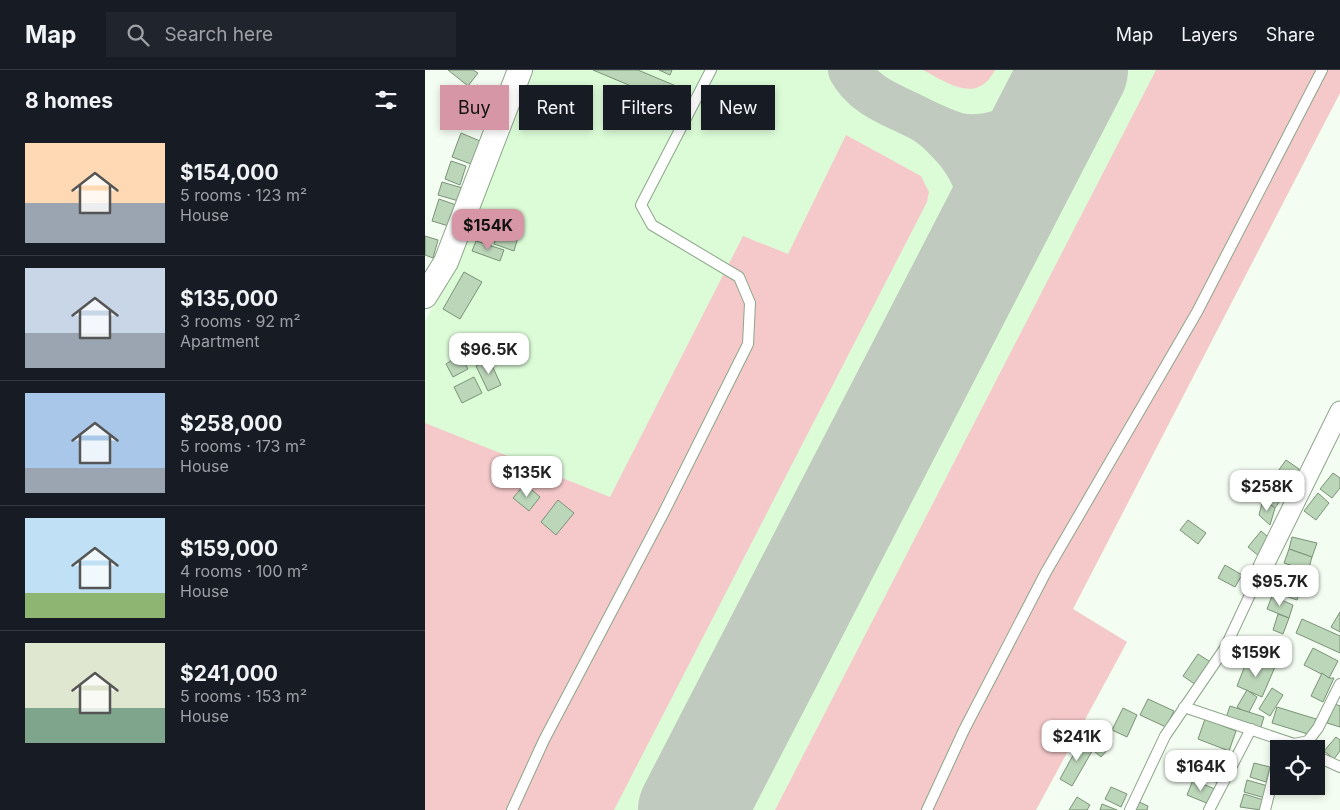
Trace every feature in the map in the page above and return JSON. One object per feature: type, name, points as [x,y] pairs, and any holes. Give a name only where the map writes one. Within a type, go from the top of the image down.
[{"type":"street","points":[[425,296],[446,262],[520,70]]},
{"type":"street","points":[[1263,567],[1340,411]]},
{"type":"lane","points":[[512,810],[544,740],[663,514],[748,344],[750,303],[739,277],[652,225],[641,205],[711,70]]},
{"type":"lane","points":[[927,810],[964,730],[1047,572],[1197,312],[1322,70]]},
{"type":"lane","points":[[1129,810],[1165,736],[1225,648],[1263,567]]},
{"type":"lane","points":[[1309,740],[1318,728],[1340,684]]},
{"type":"lane","points":[[1184,707],[1251,729],[1277,740]]},
{"type":"lane","points":[[1209,810],[1251,729]]},
{"type":"lane","points":[[1325,760],[1340,768]]},
{"type":"lane","points":[[1265,810],[1270,790]]},
{"type":"shaded area","points":[[527,70],[1340,70],[1340,93],[1073,609],[1127,642],[1036,810],[425,810],[425,321],[460,260],[506,130],[509,130],[509,121],[519,93],[519,130],[593,130],[593,85],[522,85]]},
{"type":"shaded area","points":[[923,70],[995,70],[988,81],[980,87],[971,89],[952,85]]},
{"type":"shaded area","points":[[1156,70],[1340,70],[1340,93],[1073,609],[1127,642],[1036,810],[775,810]]},
{"type":"shaded area","points":[[846,135],[921,176],[929,192],[927,202],[614,810],[425,810],[425,423],[610,497],[743,236],[788,254]]},
{"type":"building","points":[[448,70],[473,70],[478,73],[467,85]]},
{"type":"building","points":[[593,70],[638,70],[674,85],[629,85]]},
{"type":"building","points":[[659,70],[672,70],[670,75]]},
{"type":"building","points":[[461,133],[480,141],[471,164],[452,157]]},
{"type":"building","points":[[451,161],[466,166],[460,185],[445,179]]},
{"type":"building","points":[[442,182],[466,189],[462,202],[438,195]]},
{"type":"building","points":[[439,199],[459,206],[452,227],[432,221]]},
{"type":"building","points":[[499,230],[518,237],[514,251],[494,244]]},
{"type":"building","points":[[425,236],[438,240],[433,258],[425,255]]},
{"type":"building","points":[[476,241],[504,250],[500,261],[472,251]]},
{"type":"building","points":[[464,272],[482,282],[460,319],[443,309]]},
{"type":"building","points":[[460,355],[468,369],[453,377],[446,364]]},
{"type":"building","points":[[489,359],[501,385],[488,391],[476,366]]},
{"type":"building","points":[[474,377],[482,393],[462,403],[454,387]]},
{"type":"building","points":[[1286,460],[1299,469],[1290,483],[1276,474]]},
{"type":"building","points":[[1333,473],[1340,478],[1340,488],[1332,498],[1320,489]]},
{"type":"building","points":[[1282,481],[1294,488],[1290,496],[1277,490]]},
{"type":"building","points":[[525,484],[540,497],[529,511],[513,498]]},
{"type":"building","points":[[1270,488],[1284,495],[1275,508],[1263,499]]},
{"type":"building","points":[[1318,493],[1329,503],[1316,520],[1304,511]]},
{"type":"building","points":[[1263,499],[1275,508],[1270,525],[1259,515]]},
{"type":"building","points":[[558,500],[574,513],[556,535],[541,522]]},
{"type":"building","points":[[1188,520],[1206,533],[1198,544],[1180,530]]},
{"type":"building","points":[[1261,531],[1273,541],[1260,557],[1248,547]]},
{"type":"building","points":[[1292,537],[1317,543],[1312,557],[1289,549]]},
{"type":"building","points":[[1289,549],[1312,557],[1308,571],[1284,563]]},
{"type":"building","points":[[1225,565],[1242,575],[1235,587],[1218,578]]},
{"type":"building","points":[[1287,582],[1302,586],[1297,600],[1282,595]]},
{"type":"building","points":[[1272,596],[1293,605],[1289,618],[1267,609]]},
{"type":"building","points":[[1340,612],[1340,632],[1331,627]]},
{"type":"building","points":[[1278,614],[1289,618],[1283,634],[1273,630]]},
{"type":"building","points":[[1302,619],[1340,636],[1340,653],[1296,633]]},
{"type":"building","points":[[1313,648],[1338,661],[1329,678],[1304,665]]},
{"type":"building","points":[[1198,654],[1212,663],[1196,685],[1183,676]]},
{"type":"building","points":[[1259,660],[1275,667],[1262,697],[1237,686],[1246,663],[1255,667]]},
{"type":"building","points":[[1322,673],[1329,678],[1334,678],[1323,702],[1311,696]]},
{"type":"building","points":[[1272,688],[1283,695],[1270,716],[1259,709]]},
{"type":"building","points":[[1247,690],[1257,697],[1248,714],[1237,707]]},
{"type":"building","points":[[1148,699],[1174,711],[1166,727],[1140,715]]},
{"type":"building","points":[[1335,704],[1340,706],[1340,727],[1327,723]]},
{"type":"building","points":[[1230,706],[1264,717],[1260,730],[1226,718]]},
{"type":"building","points":[[1277,707],[1316,719],[1311,735],[1272,723]]},
{"type":"building","points":[[1123,708],[1137,715],[1127,737],[1112,730]]},
{"type":"building","points":[[1205,719],[1236,731],[1229,751],[1198,739]]},
{"type":"building","points":[[1336,737],[1340,740],[1340,751],[1334,759],[1325,750]]},
{"type":"building","points":[[1082,739],[1095,746],[1072,786],[1060,779]]},
{"type":"building","points":[[1103,742],[1110,747],[1101,757],[1095,752]]},
{"type":"building","points":[[1207,763],[1227,774],[1221,785],[1201,774]]},
{"type":"building","points":[[1254,763],[1270,767],[1266,782],[1250,777]]},
{"type":"building","points":[[1193,780],[1215,789],[1209,804],[1187,795]]},
{"type":"building","points":[[1247,780],[1268,786],[1265,798],[1244,792]]},
{"type":"building","points":[[1111,787],[1127,794],[1121,807],[1105,799]]},
{"type":"building","points":[[1244,794],[1264,800],[1261,810],[1240,807]]},
{"type":"building","points":[[1077,797],[1090,805],[1087,810],[1069,810]]},
{"type":"building","points":[[1139,802],[1148,806],[1147,810],[1136,810]]},
{"type":"building","points":[[1102,804],[1117,810],[1100,810]]},
{"type":"taxiway","points":[[850,70],[857,80],[873,95],[933,127],[955,149],[967,165],[979,197],[981,213],[977,246],[965,281]]},
{"type":"taxiway","points":[[926,122],[966,136],[996,133],[1010,128],[1036,112],[1068,80]]},
{"type":"runway","points":[[692,810],[1074,70]]}]
